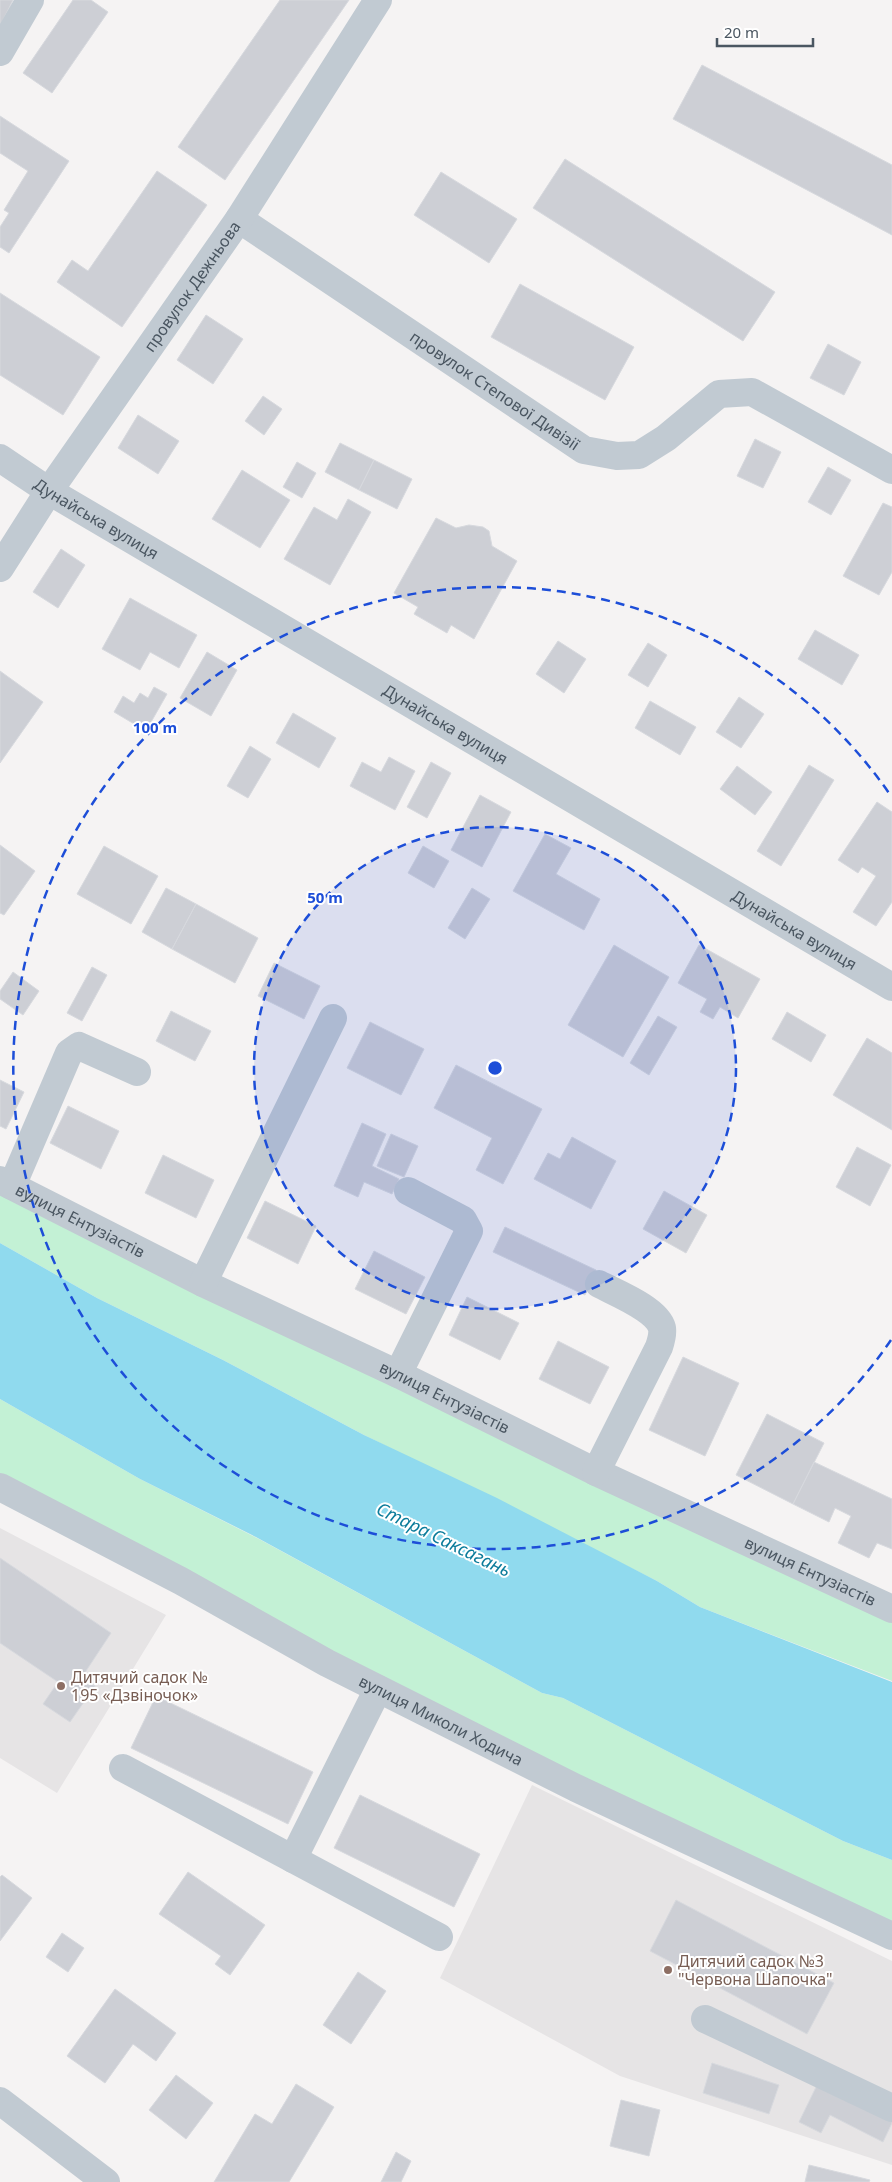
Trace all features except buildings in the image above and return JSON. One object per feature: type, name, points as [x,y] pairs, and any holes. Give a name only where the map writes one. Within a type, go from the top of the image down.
[{"type":"street","points":[[0,52],[30,0]]},
{"type":"street","name":"провулок Дежньова","points":[[0,568],[49,491],[239,219],[378,0]]},
{"type":"street","name":"провулок Степової Дивізії","points":[[239,219],[584,450],[617,456],[639,455],[666,438],[694,412],[719,394],[752,392],[892,470]]},
{"type":"street","name":"Дунайська вулиця","points":[[0,458],[49,491],[892,987]]},
{"type":"street","points":[[203,1283],[333,1018]]},
{"type":"street","points":[[6,1183],[69,1053],[79,1046],[89,1048],[137,1072]]},
{"type":"street","name":"вулиця Ентузіастів","points":[[6,1183],[203,1283],[398,1374],[596,1472],[892,1610]]},
{"type":"street","points":[[398,1374],[470,1231],[463,1220],[408,1191]]},
{"type":"street","points":[[596,1472],[662,1338],[662,1328],[651,1312],[599,1284]]},
{"type":"street","name":"вулиця Миколи Ходича","points":[[0,1486],[181,1581],[327,1663],[378,1689],[576,1788],[892,1936]]},
{"type":"street","points":[[293,1859],[378,1689]]},
{"type":"street","points":[[123,1768],[439,1937]]},
{"type":"street","points":[[705,2019],[892,2108]]},
{"type":"street","points":[[0,2101],[106,2182]]},
{"type":"shaded area","name":"Дитячий садок № 195 «Дзвіночок»","points":[[0,1528],[166,1615],[57,1793],[0,1758]]},
{"type":"shaded area","name":"Дитячий садок №3 \"Червона Шапочка\"","points":[[532,1785],[892,1961],[892,2165],[620,2076],[440,1978]]},
{"type":"green space","points":[[0,1180],[892,1609],[892,1681],[700,1607],[657,1581],[364,1435],[223,1360],[97,1298],[0,1243]]},
{"type":"green space","points":[[0,1399],[140,1479],[259,1539],[542,1693],[563,1698],[843,1841],[892,1860],[892,1936],[0,1487]]},
{"type":"water","name":"Стара Саксагань","points":[[0,1243],[97,1298],[223,1360],[364,1435],[497,1498],[657,1581],[700,1607],[892,1682],[892,1860],[843,1841],[563,1698],[542,1693],[252,1535],[140,1479],[0,1399]]},
{"type":"place","name":"Дитячий садок № 195 «Дзвіночок»","points":[[61,1686]]},
{"type":"place","name":"Дитячий садок №3 \"Червона Шапочка\"","points":[[668,1970]]}]
